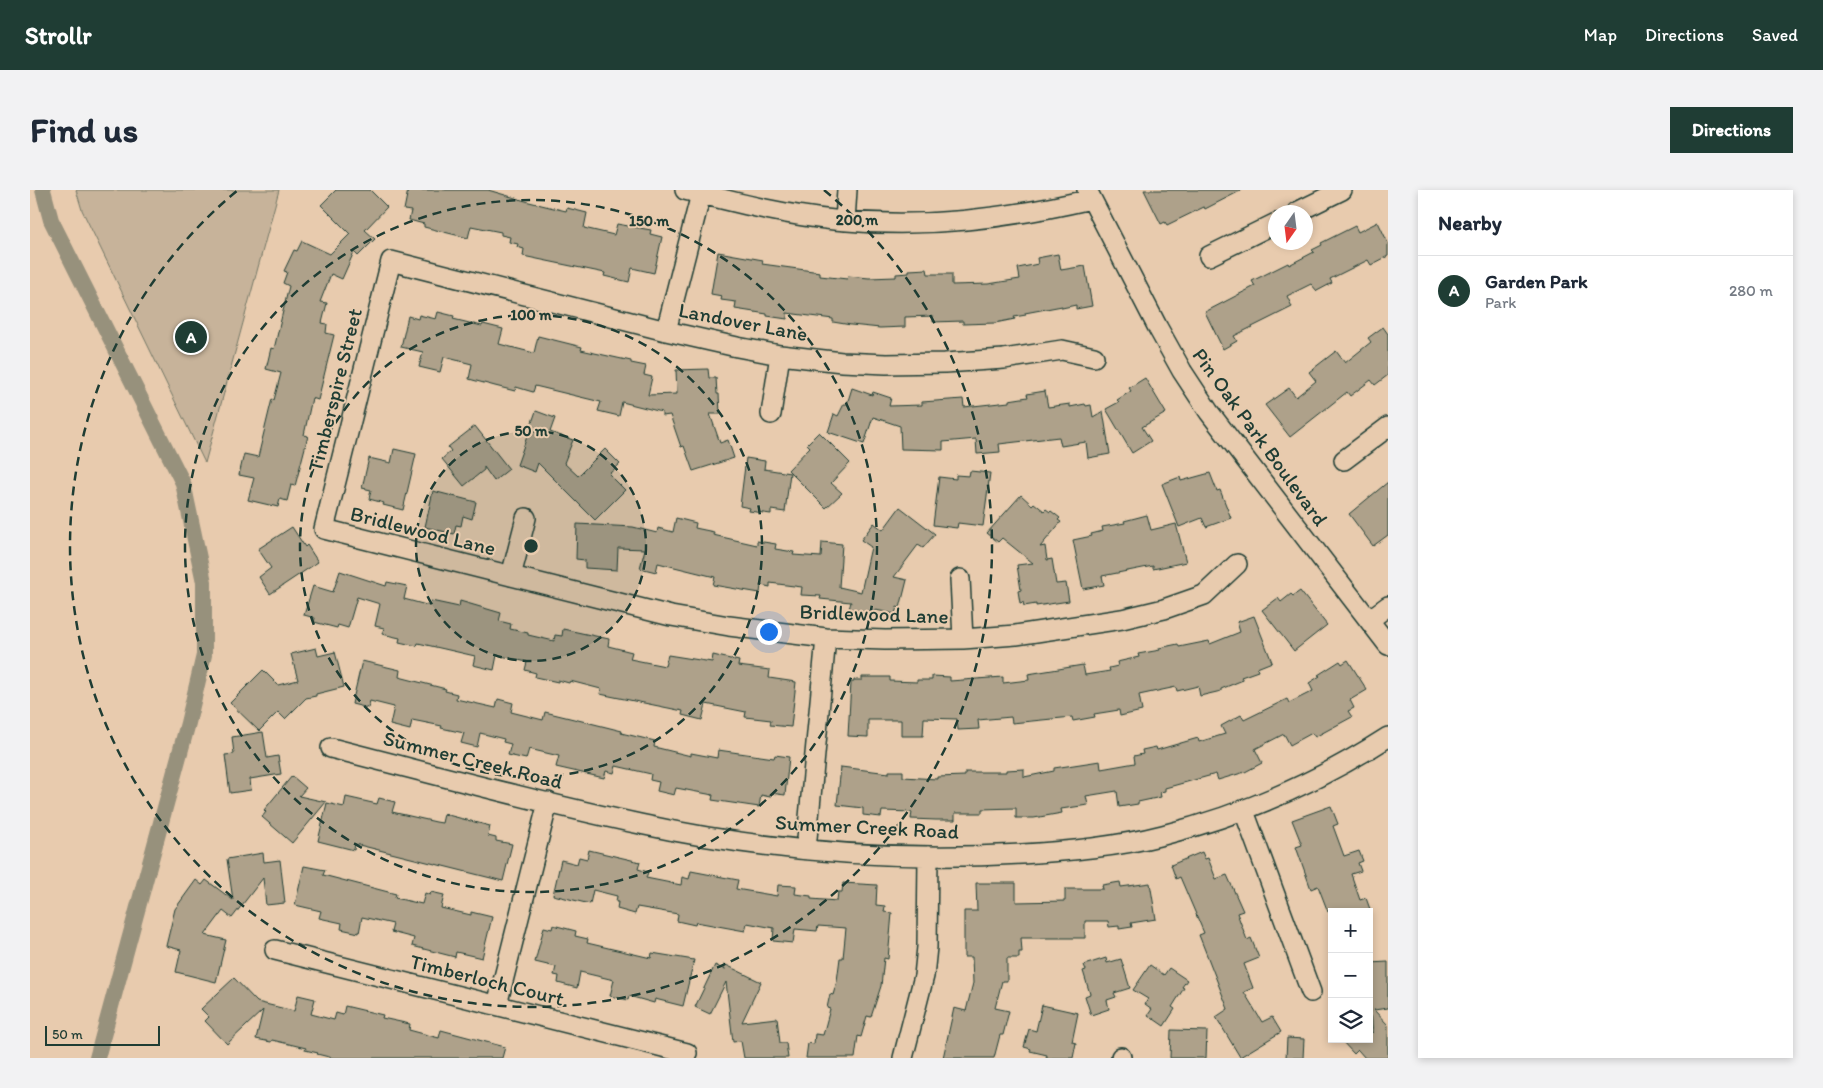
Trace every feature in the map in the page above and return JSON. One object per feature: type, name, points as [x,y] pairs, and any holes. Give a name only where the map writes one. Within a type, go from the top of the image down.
[{"type":"street","points":[[845,221],[847,190]]},
{"type":"street","points":[[1311,205],[1342,190]]},
{"type":"street","points":[[666,330],[693,192],[772,211],[845,221],[897,224],[985,219],[1044,210],[1089,194]]},
{"type":"street","name":"Pin Oak Park Boulevard","points":[[1089,194],[1158,328],[1193,388],[1209,412],[1388,645]]},
{"type":"street","points":[[1209,256],[1268,227]]},
{"type":"street","name":"Landover Lane","points":[[391,261],[666,330],[780,355],[842,362],[886,364],[955,363],[1062,350],[1094,358]]},
{"type":"street","name":"Timberspire Street","points":[[324,529],[391,261]]},
{"type":"street","points":[[771,414],[780,355]]},
{"type":"street","points":[[1344,460],[1388,427]]},
{"type":"street","points":[[511,576],[526,518]]},
{"type":"street","name":"Bridlewood Lane","points":[[324,529],[671,616],[729,626],[826,638],[885,640],[963,639],[1074,628],[1164,609],[1204,595],[1237,564]]},
{"type":"street","points":[[960,579],[963,639]]},
{"type":"street","points":[[1369,620],[1388,606]]},
{"type":"street","points":[[806,849],[826,638]]},
{"type":"street","name":"Summer Creek Road","points":[[331,748],[641,824],[718,838],[806,849],[928,856],[992,856],[1065,851],[1114,845],[1162,836],[1244,811],[1290,792],[1333,770],[1388,737]]},
{"type":"street","points":[[497,1006],[548,802]]},
{"type":"street","points":[[1244,811],[1311,992]]},
{"type":"street","points":[[903,1058],[925,966],[928,856]]},
{"type":"street","name":"Timberloch Court","points":[[275,950],[687,1053]]},
{"type":"shaded area","points":[[76,190],[279,190],[205,463],[82,210]]},
{"type":"building","points":[[336,190],[370,190],[387,207],[365,230],[375,239],[358,256],[354,252],[342,279],[331,274],[320,302],[327,303],[322,323],[327,324],[326,333],[334,335],[318,400],[312,398],[304,435],[308,436],[295,486],[291,485],[287,501],[280,499],[278,507],[248,500],[254,478],[239,475],[244,454],[258,457],[272,399],[274,400],[281,373],[266,369],[271,348],[274,349],[289,286],[283,283],[287,272],[284,271],[294,250],[297,251],[302,241],[330,254],[350,234],[321,205]]},
{"type":"building","points":[[408,190],[488,190],[566,211],[567,208],[587,213],[584,228],[614,235],[617,224],[651,230],[650,234],[662,237],[654,273],[632,268],[629,282],[604,276],[605,273],[523,256],[524,249],[517,247],[518,244],[509,242],[510,237],[501,235],[501,232],[471,226],[468,238],[424,227],[424,224],[409,220],[411,211],[404,210]]},
{"type":"building","points":[[1144,190],[1242,190],[1205,209],[1204,207],[1167,225],[1165,222],[1161,224]]},
{"type":"building","points":[[1378,222],[1388,243],[1388,256],[1371,265],[1368,260],[1330,279],[1332,283],[1317,291],[1311,284],[1287,296],[1292,307],[1234,336],[1237,341],[1223,349],[1205,312],[1255,286],[1252,281],[1314,252],[1312,250],[1322,245],[1321,243],[1355,226],[1358,232]]},
{"type":"building","points":[[718,252],[763,260],[762,264],[820,272],[820,276],[847,279],[848,276],[869,278],[896,277],[896,274],[909,273],[909,270],[927,269],[928,274],[952,274],[952,285],[988,284],[1020,279],[1018,268],[1038,264],[1037,258],[1058,254],[1061,270],[1085,266],[1092,306],[1076,309],[1076,305],[1062,308],[1062,306],[1025,313],[1026,315],[1014,317],[1015,319],[995,323],[963,324],[963,321],[933,322],[933,316],[905,317],[905,327],[880,328],[851,325],[833,322],[833,319],[787,313],[787,319],[735,309],[736,302],[721,300],[722,296],[711,294]]},
{"type":"building","points":[[438,312],[454,316],[453,319],[503,329],[499,344],[534,353],[538,336],[582,347],[581,350],[646,366],[644,375],[652,377],[648,395],[677,394],[676,370],[708,369],[709,378],[716,378],[720,414],[710,414],[720,443],[728,440],[734,458],[693,471],[684,446],[681,447],[670,415],[662,416],[662,412],[622,402],[619,416],[598,411],[601,402],[535,386],[533,392],[516,387],[515,391],[495,386],[469,379],[472,364],[444,357],[440,372],[419,367],[423,352],[401,347],[408,316],[418,319],[419,315],[436,319]]},
{"type":"building","points":[[1383,327],[1388,334],[1388,375],[1375,385],[1371,380],[1350,396],[1347,392],[1290,437],[1265,405],[1289,388],[1296,397],[1316,381],[1309,372],[1336,351],[1345,363],[1371,342],[1368,338]]},
{"type":"building","points":[[1145,378],[1166,413],[1142,427],[1151,441],[1132,453],[1106,409],[1119,402],[1117,400],[1131,391],[1129,388]]},
{"type":"building","points":[[852,388],[872,395],[873,392],[891,398],[889,406],[922,405],[922,402],[963,399],[964,407],[1009,402],[1009,400],[1028,397],[1027,394],[1045,391],[1048,407],[1070,404],[1070,407],[1085,404],[1086,406],[1091,405],[1093,417],[1103,411],[1110,454],[1088,458],[1086,442],[1061,446],[1059,437],[999,444],[1000,452],[977,454],[976,439],[943,442],[943,450],[901,449],[900,426],[873,417],[864,444],[828,432],[834,414],[838,416],[844,404],[847,404]]},
{"type":"building","points":[[536,411],[555,418],[550,432],[573,440],[564,463],[578,476],[605,449],[620,464],[609,474],[625,490],[595,520],[538,463],[535,472],[517,465]]},
{"type":"building","points":[[475,426],[509,469],[494,481],[484,467],[484,470],[464,486],[442,459],[451,451],[448,447]]},
{"type":"building","points":[[819,432],[850,463],[831,483],[842,493],[826,508],[788,470],[810,447],[807,444]]},
{"type":"building","points":[[394,449],[416,454],[403,510],[369,499],[371,490],[362,488],[369,458],[391,463]]},
{"type":"building","points":[[746,458],[765,461],[764,469],[790,473],[785,512],[771,510],[771,514],[749,511],[750,508],[740,506]]},
{"type":"building","points":[[970,471],[990,473],[983,526],[958,523],[957,528],[933,525],[939,477],[956,479],[956,475],[969,476]]},
{"type":"building","points":[[1210,473],[1217,491],[1220,490],[1231,518],[1206,527],[1202,518],[1179,527],[1162,484],[1180,477],[1181,481]]},
{"type":"building","points":[[1388,482],[1388,535],[1373,546],[1349,514]]},
{"type":"building","points":[[433,491],[476,502],[472,519],[463,516],[461,526],[456,525],[454,534],[425,527]]},
{"type":"building","points":[[1021,495],[1032,505],[1034,503],[1044,511],[1046,509],[1051,511],[1060,518],[1058,520],[1061,522],[1040,547],[1045,546],[1047,560],[1052,559],[1056,584],[1066,583],[1069,601],[1036,606],[1036,604],[1024,606],[1023,602],[1020,603],[1018,591],[1021,590],[1017,565],[1033,563],[1002,538],[998,542],[987,533]]},
{"type":"building","points":[[900,507],[935,534],[923,548],[918,545],[894,577],[907,580],[900,608],[897,607],[895,614],[876,610],[869,614],[849,609],[851,602],[820,599],[821,596],[801,595],[802,587],[770,583],[770,587],[761,585],[760,593],[713,585],[715,577],[658,563],[656,572],[640,568],[645,549],[618,548],[617,570],[585,568],[585,560],[576,559],[577,524],[633,527],[657,533],[658,528],[673,532],[676,518],[696,523],[695,528],[714,532],[713,535],[757,545],[757,541],[776,544],[775,549],[794,552],[793,555],[821,557],[822,542],[842,544],[839,587],[861,592],[871,547],[861,540],[874,523],[883,530]]},
{"type":"building","points":[[1147,515],[1151,530],[1176,524],[1186,562],[1102,576],[1104,585],[1083,589],[1073,540],[1092,536],[1091,534],[1103,531],[1102,527],[1125,523],[1124,521]]},
{"type":"building","points":[[292,527],[318,562],[270,594],[259,577],[271,568],[258,549]]},
{"type":"building","points":[[340,571],[386,586],[387,582],[407,586],[404,599],[430,606],[431,601],[459,607],[460,601],[501,613],[499,621],[511,624],[510,629],[528,633],[528,635],[554,641],[555,635],[562,636],[563,629],[609,639],[608,646],[632,652],[630,659],[665,666],[668,655],[712,662],[713,655],[739,661],[738,666],[770,670],[769,678],[796,682],[791,727],[770,725],[771,720],[745,717],[746,712],[706,704],[702,720],[682,715],[683,711],[600,694],[601,689],[570,681],[569,683],[558,680],[558,682],[535,677],[536,673],[525,670],[527,662],[497,655],[494,670],[473,665],[475,656],[418,643],[417,646],[399,642],[400,638],[382,634],[384,628],[375,626],[380,604],[357,597],[348,628],[338,625],[337,628],[314,622],[315,618],[304,615],[313,586],[333,592]]},
{"type":"building","points":[[1300,591],[1327,625],[1294,651],[1262,610],[1278,598],[1281,602],[1291,594],[1293,596]]},
{"type":"building","points":[[1254,616],[1272,662],[1257,668],[1258,671],[1241,677],[1243,680],[1221,689],[1221,691],[1200,696],[1198,686],[1177,691],[1176,687],[1139,695],[1142,711],[1120,716],[1119,710],[1094,714],[1095,717],[1073,721],[1072,717],[1012,723],[1011,717],[978,720],[979,729],[958,730],[957,719],[924,718],[923,736],[901,736],[901,720],[868,720],[868,737],[848,736],[851,682],[862,680],[862,677],[890,677],[890,681],[917,682],[917,680],[932,680],[932,676],[950,677],[950,681],[1003,677],[1003,683],[1029,680],[1028,674],[1083,665],[1085,675],[1110,671],[1109,668],[1118,666],[1117,662],[1139,657],[1138,654],[1160,650],[1159,648],[1178,644],[1179,647],[1209,641],[1210,644],[1240,632],[1237,622]]},
{"type":"building","points":[[316,648],[318,656],[335,652],[344,687],[306,698],[285,719],[278,712],[259,731],[230,703],[263,670],[278,685],[298,680],[291,654]]},
{"type":"building","points":[[1348,660],[1367,690],[1350,700],[1354,708],[1348,711],[1352,717],[1315,737],[1312,733],[1290,745],[1284,734],[1255,749],[1262,763],[1245,772],[1218,780],[1216,774],[1165,788],[1165,791],[1160,792],[1161,797],[1138,802],[1138,804],[1119,807],[1117,791],[1086,796],[1088,805],[1061,809],[1062,813],[1034,818],[1016,818],[1016,808],[982,809],[982,813],[955,813],[955,820],[911,819],[912,812],[882,811],[881,817],[863,815],[863,808],[837,805],[841,767],[889,773],[889,771],[903,771],[903,777],[937,779],[937,777],[965,776],[965,772],[1006,772],[1006,770],[1024,769],[1024,777],[1054,771],[1054,768],[1100,761],[1101,769],[1135,763],[1134,756],[1143,754],[1142,750],[1156,747],[1157,750],[1198,738],[1199,742],[1225,734],[1221,726],[1241,715],[1244,720],[1287,699],[1289,703],[1313,691],[1309,683],[1320,676],[1318,675],[1340,661],[1342,664]]},
{"type":"building","points":[[362,661],[400,670],[399,677],[446,689],[445,691],[457,694],[456,699],[496,708],[498,699],[513,703],[511,712],[543,720],[545,712],[582,721],[655,741],[654,747],[691,756],[691,753],[717,758],[718,750],[774,758],[775,755],[789,757],[785,795],[770,793],[770,797],[761,795],[759,807],[712,800],[713,795],[676,788],[674,795],[657,791],[659,782],[650,780],[651,774],[616,766],[614,773],[606,771],[604,778],[556,767],[559,756],[529,749],[526,759],[508,755],[511,744],[503,742],[504,739],[480,733],[477,747],[461,743],[464,733],[441,728],[442,726],[412,720],[410,730],[390,725],[394,707],[370,701],[368,708],[352,704]]},
{"type":"building","points":[[263,732],[267,758],[278,756],[281,774],[250,779],[251,790],[230,793],[225,755],[234,754],[232,737]]},
{"type":"building","points":[[292,776],[306,788],[299,796],[326,802],[292,843],[262,817],[266,812],[264,810]]},
{"type":"building","points":[[346,797],[377,804],[379,798],[395,802],[392,812],[436,822],[442,823],[444,814],[490,826],[488,836],[496,838],[496,841],[512,844],[503,881],[355,844],[354,850],[318,841],[327,803],[344,807]]},
{"type":"building","points":[[1331,806],[1338,824],[1333,826],[1344,856],[1359,851],[1363,861],[1358,863],[1361,871],[1351,874],[1360,900],[1366,898],[1370,908],[1328,908],[1328,912],[1318,886],[1311,889],[1296,847],[1302,845],[1292,820]]},
{"type":"building","points":[[589,850],[640,862],[638,869],[648,872],[646,878],[681,885],[682,877],[689,879],[691,871],[738,880],[736,889],[777,896],[778,885],[796,886],[795,894],[811,896],[811,899],[837,901],[838,892],[842,892],[843,883],[877,885],[876,905],[885,906],[884,912],[892,913],[888,959],[884,958],[881,986],[871,1017],[867,1016],[861,1037],[858,1036],[855,1058],[806,1058],[808,1043],[814,1044],[815,1034],[823,1035],[830,1009],[827,1008],[830,994],[833,995],[840,958],[843,958],[846,928],[818,926],[817,931],[795,929],[793,943],[773,941],[774,928],[747,923],[745,931],[696,922],[695,925],[677,921],[678,914],[637,907],[635,914],[617,909],[617,896],[593,890],[590,904],[553,895],[561,860],[577,864],[579,857],[587,859]]},
{"type":"building","points":[[1202,852],[1205,859],[1208,858],[1216,879],[1227,875],[1243,911],[1237,913],[1247,940],[1251,938],[1259,958],[1244,964],[1253,988],[1244,992],[1262,1022],[1272,1017],[1281,1032],[1240,1057],[1216,1017],[1228,1009],[1199,935],[1204,933],[1180,877],[1176,879],[1171,865]]},
{"type":"building","points":[[263,853],[264,862],[280,860],[285,903],[266,905],[263,878],[232,918],[223,911],[205,935],[226,940],[216,982],[176,972],[181,950],[166,946],[175,909],[196,880],[202,885],[206,880],[233,900],[227,859]]},
{"type":"building","points":[[304,866],[325,870],[323,875],[396,894],[395,898],[422,904],[425,893],[430,895],[431,892],[444,895],[441,908],[471,915],[471,912],[492,917],[482,958],[456,952],[455,957],[412,946],[414,938],[391,932],[393,924],[362,917],[359,933],[341,929],[342,923],[319,918],[321,911],[295,905]]},
{"type":"building","points":[[1120,882],[1121,887],[1150,883],[1156,919],[1131,923],[1132,927],[1119,929],[1119,926],[1109,927],[1108,921],[1085,921],[1085,938],[1021,938],[1022,952],[1019,952],[1019,958],[1007,958],[1007,981],[1002,981],[995,1008],[1009,1011],[1003,1035],[1000,1035],[994,1058],[943,1058],[954,1008],[966,1011],[973,983],[972,957],[964,957],[964,911],[977,911],[976,883],[1016,883],[1016,902],[1065,901],[1065,889],[1103,889],[1102,885]]},
{"type":"building","points":[[553,925],[576,931],[575,936],[588,939],[587,943],[651,958],[652,953],[694,960],[683,1006],[655,999],[654,1003],[629,996],[628,1000],[610,996],[614,980],[580,972],[577,988],[558,983],[559,976],[554,975],[556,967],[535,962],[544,927],[552,929]]},
{"type":"building","points":[[1106,958],[1107,963],[1121,959],[1130,988],[1114,993],[1116,997],[1107,1000],[1109,1009],[1091,1015],[1085,996],[1090,994],[1083,971],[1086,970],[1084,965]]},
{"type":"building","points":[[1388,962],[1388,1008],[1374,1010],[1388,1025],[1388,1058],[1365,1058],[1358,1050],[1354,1054],[1344,1043],[1373,1043],[1373,963]]},
{"type":"building","points":[[724,964],[761,982],[742,1022],[777,1018],[780,1043],[786,1043],[788,1058],[744,1058],[741,1041],[733,1042],[726,982],[710,1014],[695,1007],[715,965],[725,970]]},
{"type":"building","points":[[1150,965],[1164,975],[1169,968],[1187,980],[1172,1007],[1175,1009],[1164,1026],[1148,1015],[1152,1009],[1145,1004],[1148,999],[1133,990]]},
{"type":"building","points":[[234,978],[257,1002],[294,1011],[298,995],[315,999],[311,1014],[334,1020],[336,1013],[343,1015],[345,1006],[383,1015],[382,1018],[410,1024],[409,1030],[439,1038],[441,1030],[505,1047],[502,1058],[333,1058],[305,1050],[306,1048],[272,1040],[271,1042],[256,1039],[263,1010],[227,1044],[205,1021],[209,1017],[201,1009]]},
{"type":"building","points":[[1042,1005],[1078,1013],[1072,1042],[1076,1043],[1073,1058],[1046,1058],[1047,1055],[1030,1051],[1031,1049],[1024,1047],[1029,1029],[1036,1031]]},
{"type":"building","points":[[1171,1030],[1207,1031],[1206,1058],[1170,1058]]},
{"type":"building","points":[[1287,1038],[1304,1039],[1303,1058],[1286,1058]]},
{"type":"waterway","points":[[43,190],[51,220],[183,483],[204,582],[204,655],[188,723],[97,1058]]},
{"type":"place","name":"Garden Park","points":[[191,337]]}]
